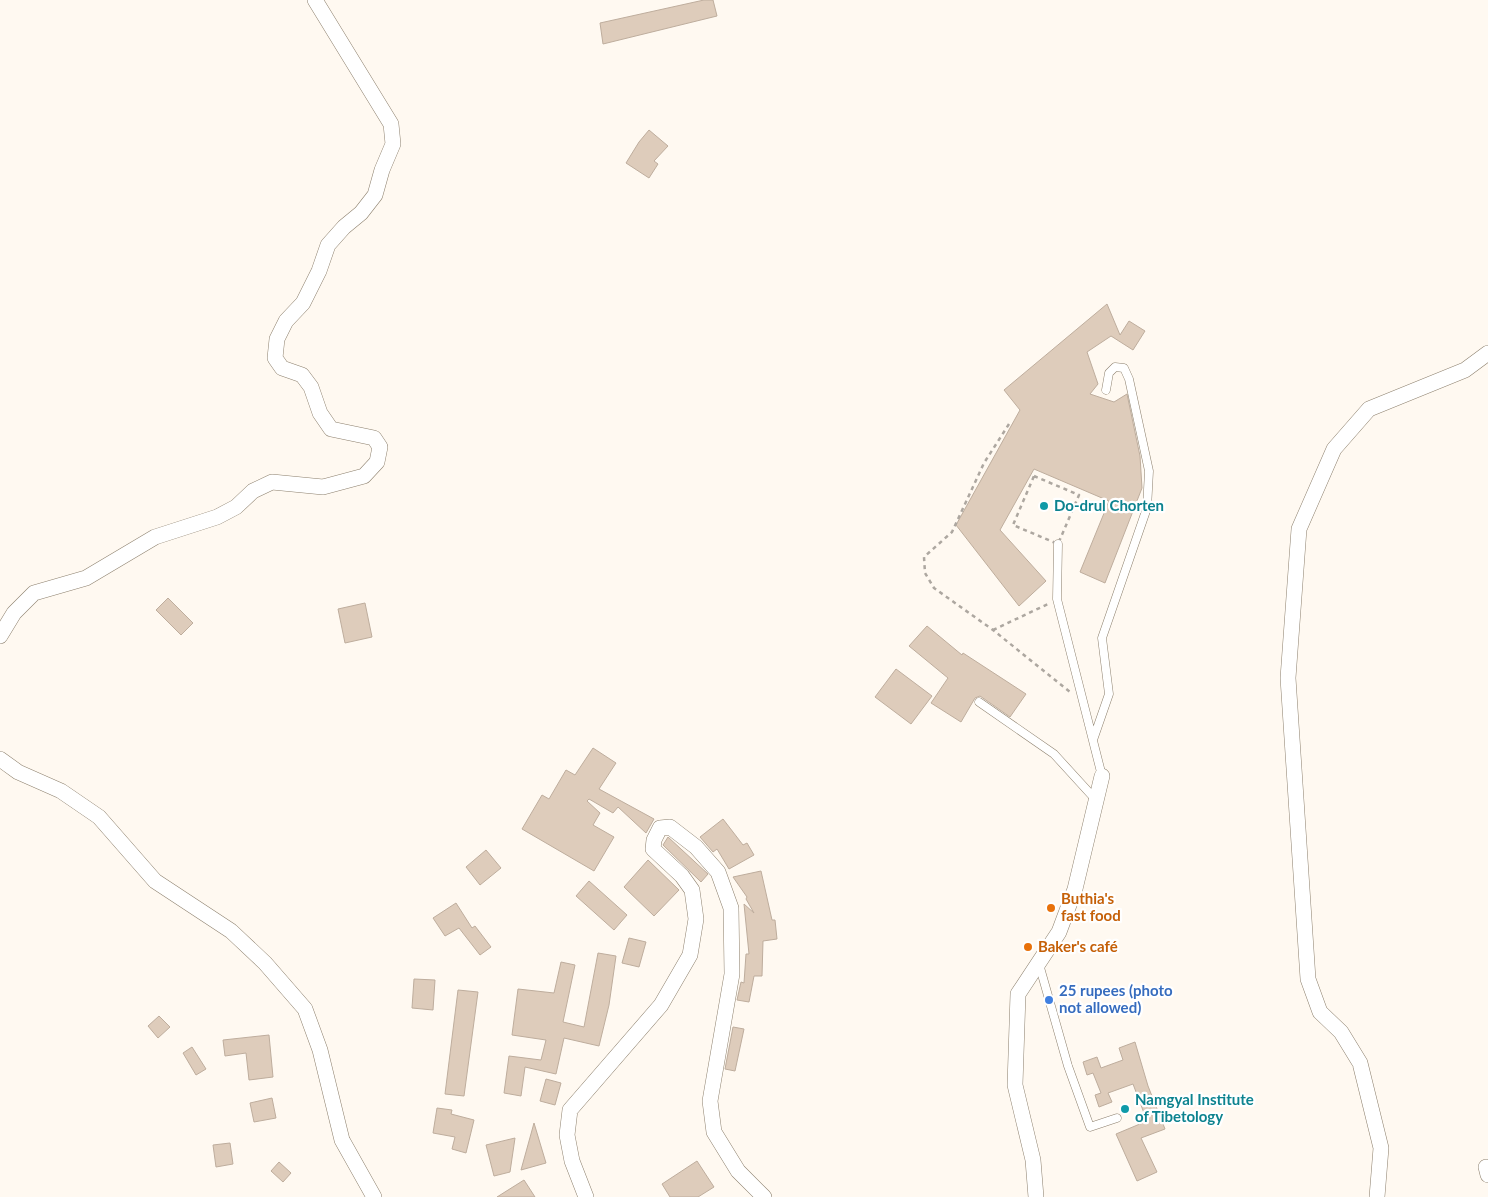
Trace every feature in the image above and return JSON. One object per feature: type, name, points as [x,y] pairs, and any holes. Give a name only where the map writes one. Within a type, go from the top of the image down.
[{"type":"street","points":[[0,636],[14,613],[34,593],[86,578],[156,537],[217,517],[236,507],[253,491],[272,482],[323,487],[364,476],[377,462],[380,447],[374,438],[331,429],[320,413],[311,387],[302,375],[282,368],[275,358],[277,338],[286,322],[304,303],[320,271],[328,245],[344,227],[362,214],[375,195],[382,170],[393,144],[391,124],[315,0]]},
{"type":"street","points":[[1377,1197],[1381,1148],[1360,1063],[1341,1032],[1320,1012],[1308,979],[1288,678],[1299,529],[1334,449],[1369,409],[1465,370],[1488,353]]},
{"type":"street","points":[[0,759],[18,772],[61,790],[99,817],[155,881],[231,931],[265,963],[305,1009],[320,1050],[342,1140],[374,1197]]},
{"type":"street","points":[[1036,1197],[1033,1160],[1015,1085],[1018,994],[1059,932],[1075,889],[1098,802],[1102,776]]},
{"type":"street","points":[[586,1197],[572,1161],[567,1135],[570,1110],[661,1004],[690,954],[696,918],[692,890],[682,876],[653,849],[654,840],[660,828],[670,827],[696,847],[718,872],[731,908],[732,974],[710,1101],[714,1132],[738,1171],[764,1197]]},
{"type":"lane","points":[[1093,740],[1109,694],[1102,638],[1147,508],[1149,471],[1129,379],[1124,368],[1115,367],[1109,373],[1106,390]]},
{"type":"lane","points":[[1058,544],[1057,599],[1102,776]]},
{"type":"lane","points":[[979,702],[1054,754],[1098,802]]},
{"type":"lane","points":[[1039,962],[1068,1066],[1090,1127],[1117,1118]]},
{"type":"path","points":[[1009,424],[984,463],[952,532],[924,557],[925,573],[934,588],[993,630],[1083,702]]},
{"type":"path","points":[[1034,476],[1079,495],[1058,544],[1013,525],[1034,476]]},
{"type":"path","points":[[993,630],[1057,599]]},
{"type":"building","points":[[704,0],[713,0],[717,16],[603,44],[600,23]]},
{"type":"building","points":[[649,130],[668,146],[654,161],[658,164],[649,178],[626,163]]},
{"type":"building","points":[[1107,304],[1120,335],[1129,321],[1145,331],[1133,350],[1111,336],[1087,352],[1098,384],[1090,394],[1114,402],[1127,394],[1140,456],[1142,488],[1105,583],[1080,572],[1109,501],[1034,469],[1000,530],[1046,581],[1019,606],[956,525],[1020,410],[1004,390]]},
{"type":"building","points":[[168,598],[193,623],[181,635],[156,610]]},
{"type":"building","points":[[365,603],[372,637],[345,643],[338,609]]},
{"type":"building","points":[[927,626],[962,655],[963,653],[1026,694],[1010,717],[980,696],[975,698],[961,722],[931,703],[948,678],[909,646]]},
{"type":"building","points":[[896,669],[932,696],[911,724],[875,697]]},
{"type":"building","points":[[593,748],[616,763],[599,789],[654,819],[646,833],[618,807],[613,813],[589,799],[587,801],[600,813],[593,825],[614,837],[594,871],[522,829],[542,795],[549,799],[566,770],[575,775]]},
{"type":"building","points":[[723,819],[743,845],[747,843],[754,855],[729,869],[717,849],[713,852],[700,837]]},
{"type":"building","points":[[668,837],[708,874],[701,882],[663,845]]},
{"type":"building","points":[[486,850],[501,868],[480,885],[466,867]]},
{"type":"building","points":[[648,860],[679,890],[654,916],[624,887]]},
{"type":"building","points":[[761,871],[772,920],[775,920],[777,939],[763,941],[762,976],[754,976],[749,1002],[737,1000],[741,982],[744,983],[746,954],[749,954],[744,904],[754,913],[746,899],[747,897],[733,877]]},
{"type":"building","points":[[589,881],[627,915],[614,930],[576,896]]},
{"type":"building","points":[[456,903],[472,928],[475,926],[491,947],[480,955],[459,928],[445,936],[433,918]]},
{"type":"building","points":[[629,938],[646,942],[639,967],[622,963]]},
{"type":"building","points":[[598,953],[616,956],[609,1005],[599,1046],[564,1038],[556,1074],[525,1067],[521,1096],[504,1093],[509,1056],[541,1060],[546,1040],[512,1035],[518,989],[554,993],[561,962],[575,965],[563,1022],[584,1027]]},
{"type":"building","points":[[414,979],[435,980],[433,1010],[412,1008]]},
{"type":"building","points":[[458,990],[478,992],[464,1096],[445,1094]]},
{"type":"building","points":[[159,1016],[170,1027],[158,1038],[148,1026]]},
{"type":"building","points":[[733,1027],[744,1029],[735,1071],[725,1069]]},
{"type":"building","points":[[269,1035],[273,1077],[249,1080],[246,1053],[225,1056],[223,1040]]},
{"type":"building","points":[[1135,1042],[1148,1086],[1165,1129],[1141,1138],[1157,1172],[1137,1181],[1116,1134],[1147,1121],[1133,1084],[1108,1093],[1112,1102],[1099,1107],[1095,1095],[1101,1093],[1093,1073],[1087,1075],[1083,1062],[1097,1057],[1101,1068],[1123,1060],[1119,1048]]},
{"type":"building","points":[[192,1047],[206,1069],[196,1075],[183,1053]]},
{"type":"building","points":[[546,1079],[561,1083],[555,1105],[540,1101]]},
{"type":"building","points":[[272,1098],[276,1118],[254,1122],[250,1103]]},
{"type":"building","points":[[437,1108],[452,1110],[451,1114],[474,1120],[466,1153],[452,1149],[455,1137],[433,1133]]},
{"type":"building","points":[[534,1123],[546,1163],[521,1170]]},
{"type":"building","points":[[515,1138],[510,1172],[494,1176],[486,1145]]},
{"type":"building","points":[[230,1143],[233,1164],[216,1167],[213,1145]]},
{"type":"building","points":[[697,1161],[714,1187],[698,1197],[670,1197],[662,1184]]},
{"type":"building","points":[[279,1162],[291,1173],[283,1182],[271,1171]]},
{"type":"building","points":[[524,1180],[535,1197],[497,1197]]},
{"type":"place","name":"Do-drul Chorten","points":[[1044,506]]},
{"type":"place","name":"Buthia's fast food","points":[[1051,908]]},
{"type":"place","name":"Baker's café","points":[[1028,947]]},
{"type":"place","name":"25 rupees (photo not allowed)","points":[[1049,1000]]},
{"type":"place","name":"Namgyal Institute of Tibetology","points":[[1125,1109]]}]
